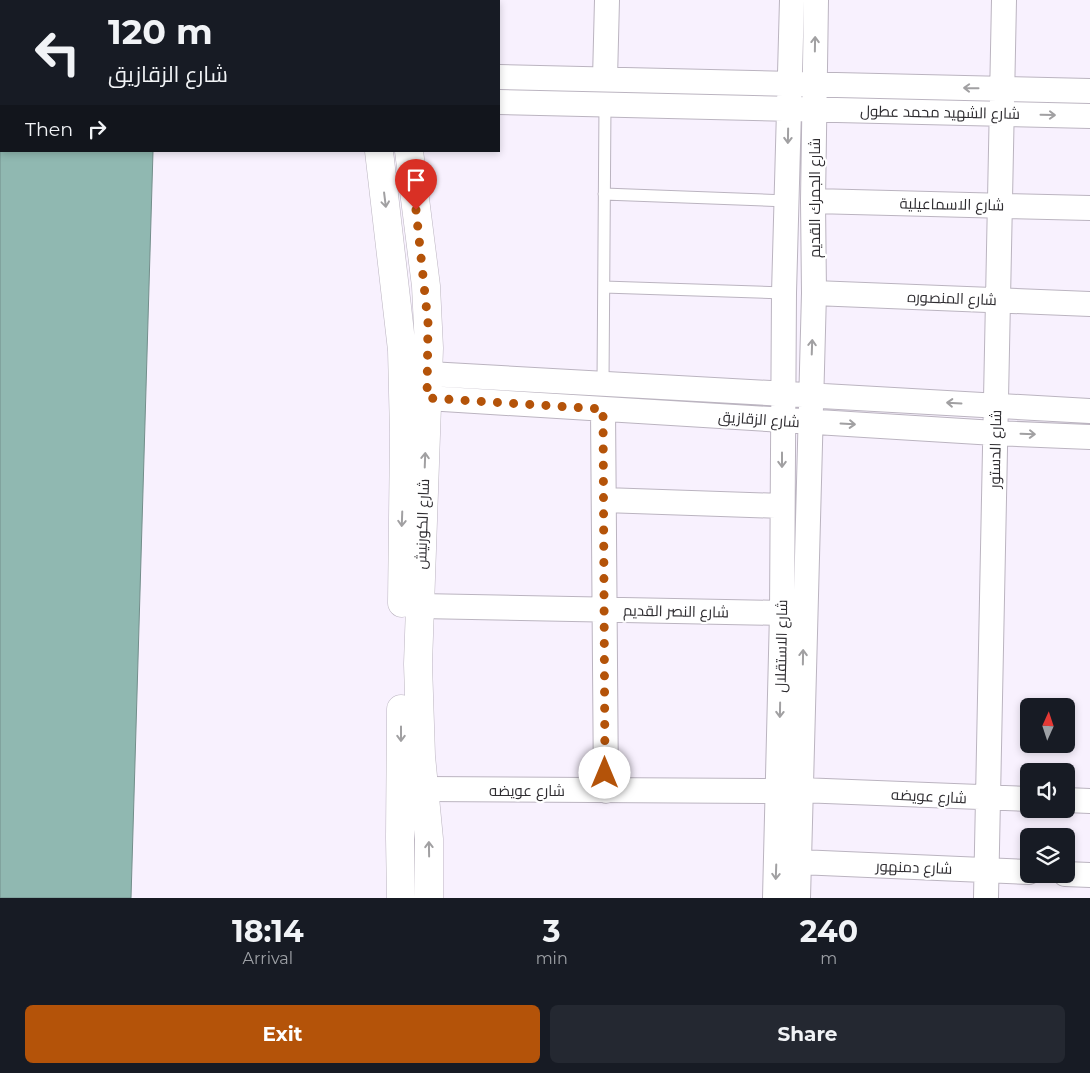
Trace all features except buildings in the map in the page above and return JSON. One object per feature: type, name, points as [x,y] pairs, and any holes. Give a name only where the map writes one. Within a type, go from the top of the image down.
[{"type":"main road","name":"شارع الكورنيش","points":[[379,152],[401,340],[415,385],[420,606],[418,710],[429,839],[429,898]]},
{"type":"main road","name":"شارع الكورنيش","points":[[402,898],[400,838],[415,385],[426,286],[409,152]]},
{"type":"street","points":[[605,78],[607,0]]},
{"type":"street","name":"شارع الجمرك القديم","points":[[782,394],[792,0]]},
{"type":"street","name":"شارع الجمرك القديم","points":[[810,395],[814,293],[813,201],[816,0]]},
{"type":"street","name":"شارع الدستور","points":[[986,898],[1004,0]]},
{"type":"street","name":"شارع الشهيد محمد عطول","points":[[500,77],[1090,91]]},
{"type":"street","name":"شارع الشهيد محمد عطول","points":[[500,102],[1090,116]]},
{"type":"street","name":"شارع الاسماعيلية","points":[[813,201],[1090,208]]},
{"type":"street","name":"شارع المنصوره","points":[[814,293],[1090,304]]},
{"type":"street","name":"شارع الزقازيق","points":[[415,385],[604,383],[1090,411]]},
{"type":"street","name":"شارع الزقازيق","points":[[415,385],[603,409],[1090,437]]},
{"type":"street","name":"شارع الاستقلال","points":[[782,394],[782,613],[789,791],[799,862],[798,898]]},
{"type":"street","name":"شارع الاستقلال","points":[[776,898],[789,791],[810,395]]},
{"type":"street","points":[[603,409],[606,791]]},
{"type":"street","points":[[604,500],[782,506]]},
{"type":"street","name":"شارع النصر القديم","points":[[420,606],[782,613]]},
{"type":"street","name":"شارع عويضه","points":[[425,789],[789,791],[1020,799]]},
{"type":"street","points":[[1075,800],[1090,801]]},
{"type":"street","name":"شارع دمنهور","points":[[799,862],[1020,872]]},
{"type":"street","points":[[1075,874],[1090,875]]},
{"type":"lane","points":[[604,383],[605,105]]},
{"type":"lane","points":[[604,194],[787,202]]},
{"type":"lane","points":[[604,287],[784,293]]},
{"type":"shaded area","points":[[0,152],[153,152],[131,898],[0,898]]},
{"type":"route","points":[[416,210],[426,286],[428,323],[427,398],[603,409],[605,773]]}]
